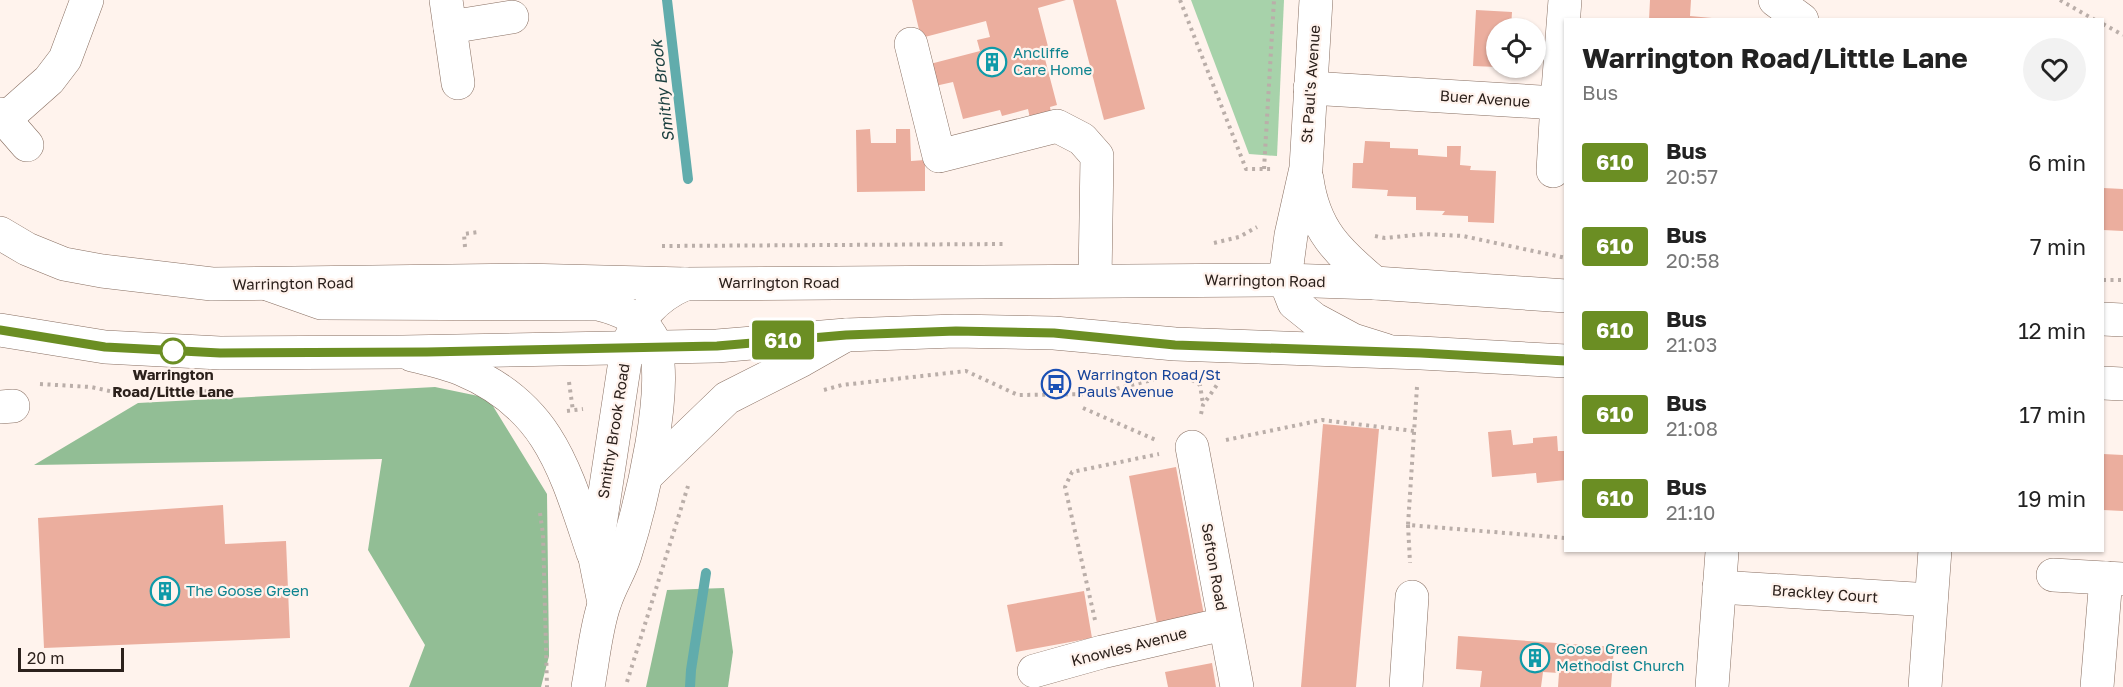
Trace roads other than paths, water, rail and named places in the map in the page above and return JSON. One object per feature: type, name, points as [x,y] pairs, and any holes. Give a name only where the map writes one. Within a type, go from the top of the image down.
[{"type":"main road","points":[[27,145],[2,116],[49,80],[65,59],[87,0]]},
{"type":"main road","name":"St Paul's Avenue","points":[[1316,0],[1306,168],[1309,194],[1325,234],[1346,258],[1375,283]]},
{"type":"main road","points":[[1564,18],[1565,0]]},
{"type":"main road","points":[[1775,0],[1799,18]]},
{"type":"main road","points":[[458,83],[448,13],[512,17]]},
{"type":"main road","points":[[1553,171],[1564,20]]},
{"type":"main road","points":[[910,44],[939,156],[1057,126],[1082,139],[1097,156],[1095,280]]},
{"type":"main road","name":"Buer Avenue","points":[[1310,88],[1560,98]]},
{"type":"main road","name":"St Paul's Avenue","points":[[1285,280],[1291,235],[1306,168]]},
{"type":"main road","name":"Warrington Road","points":[[0,233],[27,249],[64,264],[102,271],[212,284],[523,280],[685,284],[1285,280],[1375,283],[1564,296]]},
{"type":"main road","points":[[1285,280],[1294,303],[1314,319],[1353,340],[1407,353]]},
{"type":"main road","points":[[640,339],[655,302],[672,289],[685,284]]},
{"type":"main road","points":[[270,285],[321,303],[598,304],[628,314],[640,339]]},
{"type":"main road","points":[[2104,319],[2123,320]]},
{"type":"main road","points":[[0,330],[105,347],[220,353],[403,352],[640,339],[717,346],[846,335],[956,331],[1054,333],[1175,345],[1564,361]]},
{"type":"main road","points":[[647,475],[727,398],[846,335]]},
{"type":"main road","name":"Smithy Brook Road","points":[[588,687],[604,603],[624,557],[647,475],[660,376],[640,339]]},
{"type":"main road","name":"Smithy Brook Road","points":[[604,603],[595,558],[640,339]]},
{"type":"main road","points":[[403,352],[460,369],[503,392],[524,409],[556,453],[569,482],[595,558]]},
{"type":"main road","points":[[2104,383],[2123,384]]},
{"type":"main road","name":"Sefton Road","points":[[1185,448],[1237,687]]},
{"type":"main road","points":[[1712,687],[1722,552]]},
{"type":"main road","points":[[1925,687],[1935,552]]},
{"type":"main road","points":[[2053,575],[2115,578],[2097,687]]},
{"type":"main road","name":"Brackley Court","points":[[1719,587],[1931,600]]},
{"type":"main road","points":[[1406,687],[1412,597]]},
{"type":"main road","name":"Knowles Avenue","points":[[1034,671],[1102,652],[1224,624]]},
{"type":"waterway","name":"Smithy Brook","points":[[667,0],[688,179]]},
{"type":"waterway","name":"Smithy Brook","points":[[690,687],[706,573]]},
{"type":"place","name":"Ancliffe Care Home","points":[[992,62]]},
{"type":"place","name":"Warrington Road/Little Lane","points":[[173,351]]},
{"type":"place","name":"Warrington Road/St Pauls Avenue","points":[[1056,384]]},
{"type":"place","name":"The Goose Green","points":[[165,591]]},
{"type":"place","name":"Goose Green Methodist Church","points":[[1535,658]]}]
